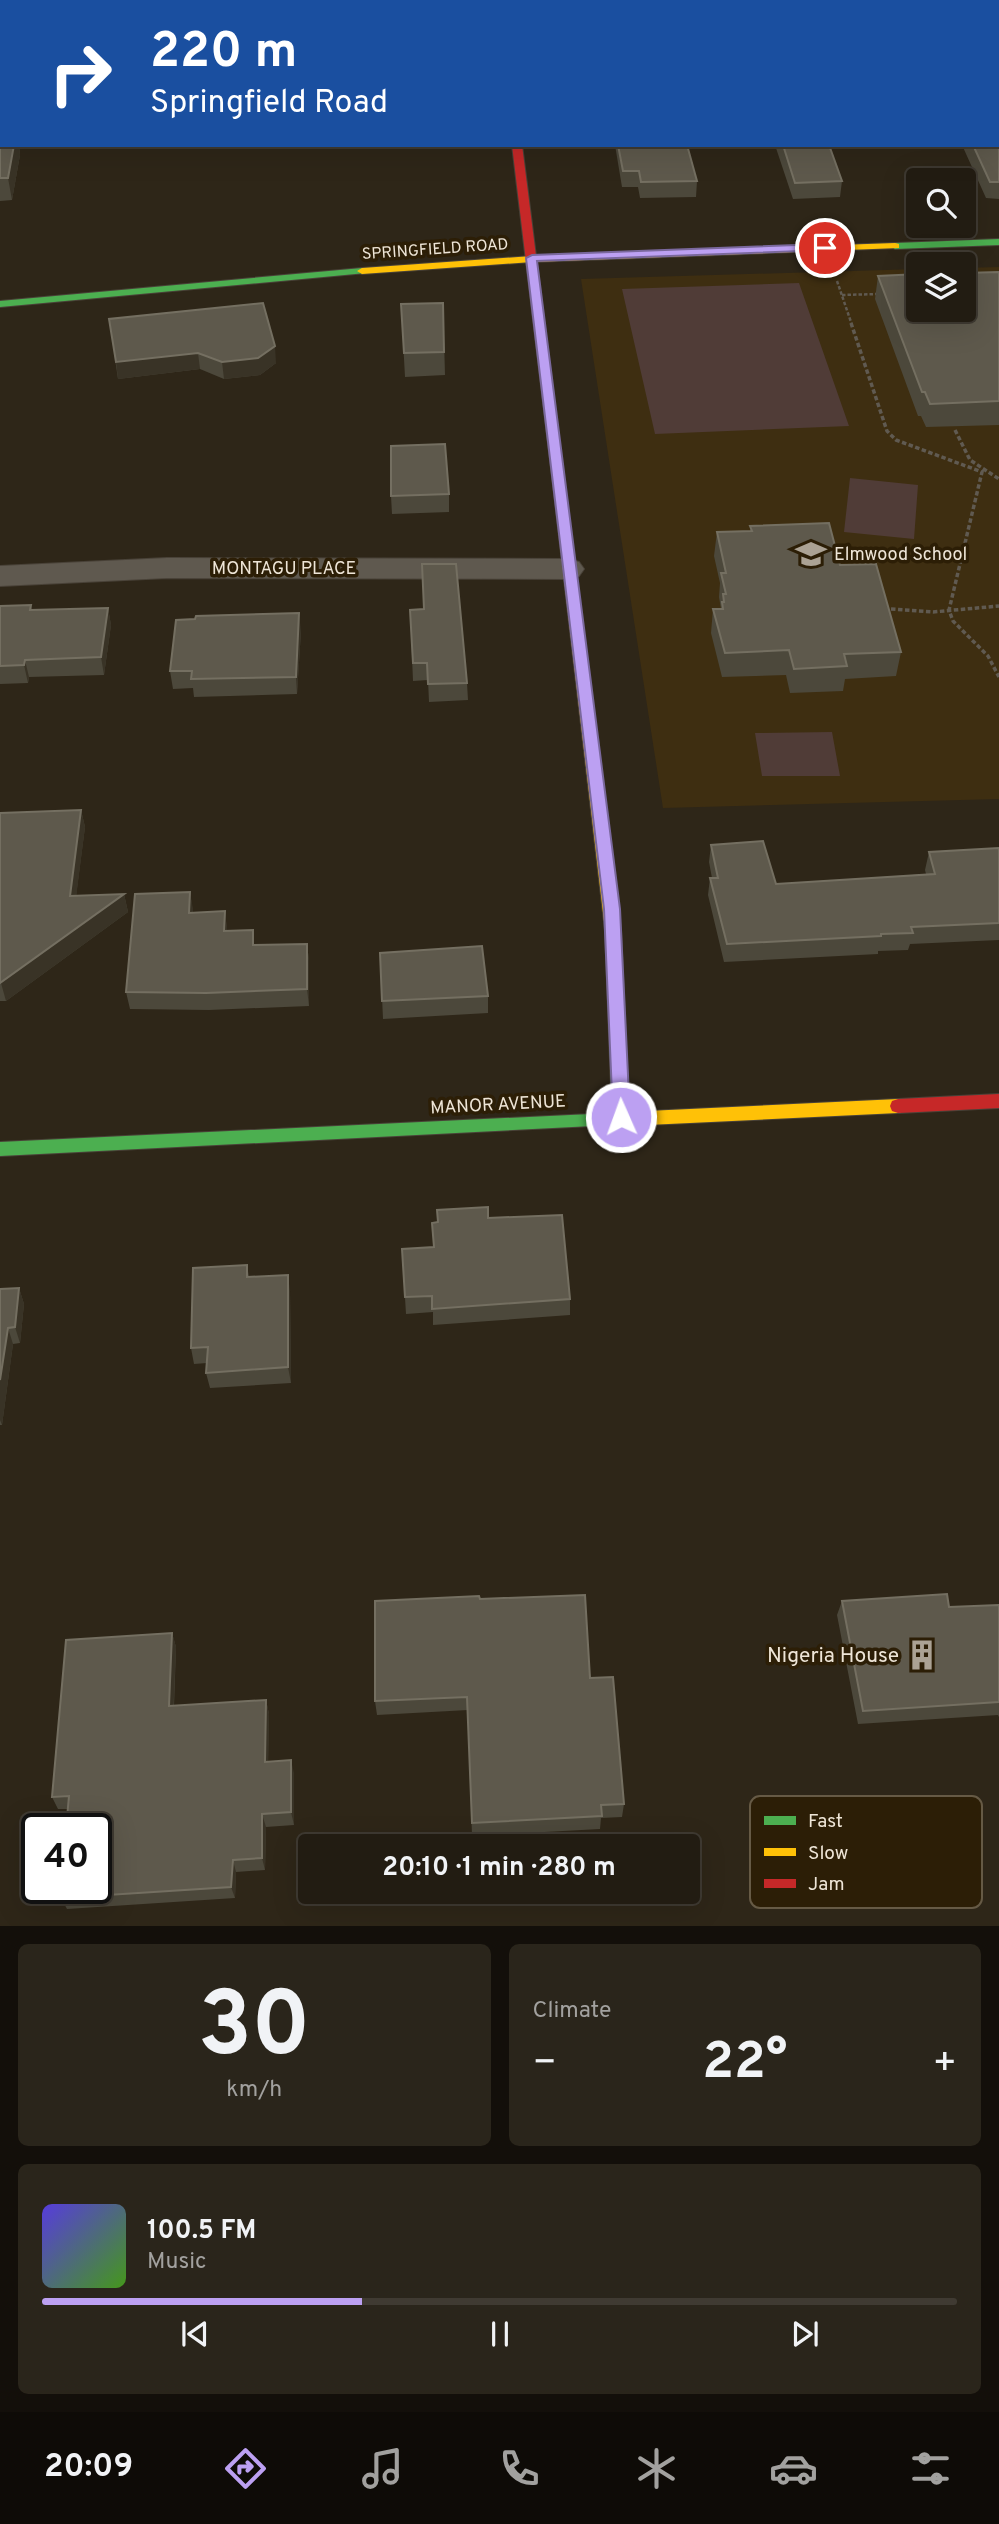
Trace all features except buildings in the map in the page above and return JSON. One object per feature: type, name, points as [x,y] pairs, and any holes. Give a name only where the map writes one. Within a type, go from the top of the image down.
[{"type":"street","points":[[517,147],[612,909],[621,1117]]},
{"type":"street","name":"SPRINGFIELD ROAD","points":[[0,304],[291,276],[532,258],[999,242]]},
{"type":"street","name":"MONTAGU PLACE","points":[[0,576],[167,568],[568,569]]},
{"type":"street","name":"MANOR AVENUE","points":[[0,1149],[621,1117],[999,1101]]},
{"type":"path","points":[[825,248],[887,431],[896,440],[999,478]]},
{"type":"path","points":[[842,295],[882,294]]},
{"type":"path","points":[[955,430],[960,451],[982,472]]},
{"type":"path","points":[[982,472],[949,610],[953,621],[988,656],[999,677]]},
{"type":"path","points":[[891,609],[933,612],[999,606]]},
{"type":"shaded area","name":"Elmwood School","points":[[999,267],[999,799],[663,808],[581,279],[906,269],[906,322],[976,322],[976,268]]},
{"type":"shaded area","points":[[799,283],[849,426],[655,434],[622,289]]},
{"type":"shaded area","points":[[850,478],[918,485],[914,539],[844,532]]},
{"type":"shaded area","points":[[832,732],[840,776],[762,776],[755,733]]},
{"type":"traffic: fast","points":[[895,246],[999,242]]},
{"type":"traffic: fast","points":[[0,304],[362,271]]},
{"type":"traffic: fast","points":[[613,930],[621,1117]]},
{"type":"traffic: fast","points":[[0,1149],[626,1119]]},
{"type":"traffic: slow","points":[[362,271],[532,259],[895,246]]},
{"type":"traffic: slow","points":[[561,502],[613,930]]},
{"type":"traffic: slow","points":[[626,1119],[898,1106]]},
{"type":"traffic: jam","points":[[517,147],[561,502]]},
{"type":"traffic: jam","points":[[898,1106],[999,1101]]},
{"type":"place","name":"Elmwood School","points":[[811,554]]},
{"type":"place","name":"Nigeria House","points":[[922,1655]]},
{"type":"route","points":[[621,1117],[612,909],[568,569],[532,258],[825,248]]}]
